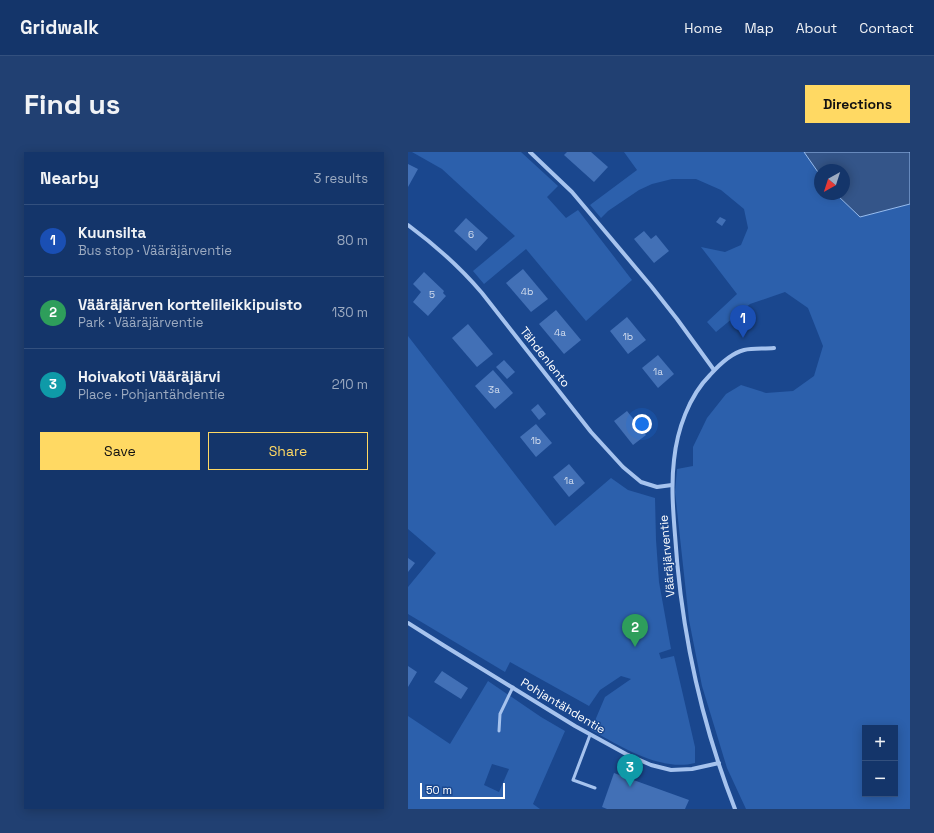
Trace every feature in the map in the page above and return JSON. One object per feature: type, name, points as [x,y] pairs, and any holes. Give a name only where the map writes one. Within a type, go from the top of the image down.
[{"type":"street","points":[[530,152],[572,192],[655,292],[714,370]]},
{"type":"street","name":"Tähdenlento","points":[[408,225],[465,273],[590,432],[623,467],[641,482],[657,487],[672,485]]},
{"type":"street","name":"Vääräjärventie","points":[[735,809],[708,726],[698,688],[685,626],[678,581],[672,485],[674,460],[683,422],[695,395],[704,381],[725,360],[743,350],[774,348]]},
{"type":"street","name":"Pohjantähdentie","points":[[408,622],[590,735],[626,754],[651,765],[671,770],[692,769],[719,763]]},
{"type":"lane","points":[[499,730],[500,714],[513,687]]},
{"type":"lane","points":[[590,735],[573,780],[595,788]]},
{"type":"shaded area","points":[[412,152],[521,152],[558,186],[547,197],[566,218],[578,210],[632,280],[586,321],[526,249],[484,284],[473,271],[515,236],[442,169]]},
{"type":"shaded area","points":[[624,152],[804,152],[814,166],[814,200],[842,200],[860,217],[910,204],[910,809],[746,809],[727,768],[702,686],[689,620],[675,492],[677,469],[693,466],[693,447],[707,418],[726,394],[741,385],[766,393],[793,391],[814,376],[823,346],[808,308],[785,292],[750,304],[716,332],[707,322],[737,294],[701,247],[725,252],[741,245],[748,228],[744,209],[721,190],[696,179],[672,179],[652,184],[639,190],[608,211],[601,218],[590,205],[637,170]]},
{"type":"shaded area","points":[[804,152],[910,152],[910,204],[860,217],[842,200],[850,200],[850,164],[814,164],[814,166]]},
{"type":"shaded area","points":[[408,336],[555,526],[611,478],[628,490],[655,498],[659,582],[671,649],[659,653],[661,659],[674,656],[695,747],[695,763],[682,765],[655,761],[628,750],[591,730],[605,697],[631,679],[621,676],[600,690],[589,706],[510,662],[505,672],[408,614],[408,587],[436,553],[408,529]]},
{"type":"shaded area","points":[[488,681],[541,717],[565,731],[533,804],[540,809],[408,809],[408,716],[450,744]],"holes":[[[492,764],[509,769],[499,792],[484,785]]]},
{"type":"building","points":[[567,152],[591,152],[608,167],[594,182],[564,155]]},
{"type":"building","points":[[408,164],[418,169],[408,187]]},
{"type":"building","points":[[720,217],[726,220],[722,226],[716,222]]},
{"type":"building","points":[[466,218],[488,238],[476,251],[454,231]]},
{"type":"building","points":[[644,231],[651,239],[656,235],[669,251],[654,263],[634,239]]},
{"type":"building","points":[[523,269],[548,299],[531,312],[506,283]]},
{"type":"building","points":[[424,272],[444,291],[443,293],[446,296],[428,316],[413,302],[421,292],[413,284]]},
{"type":"building","points":[[556,310],[581,340],[564,354],[539,324]]},
{"type":"building","points":[[627,317],[646,340],[628,354],[610,331]]},
{"type":"building","points":[[468,324],[493,354],[477,367],[452,338]]},
{"type":"building","points":[[658,355],[674,374],[658,388],[642,368]]},
{"type":"building","points":[[504,360],[515,372],[507,379],[496,367]]},
{"type":"building","points":[[493,370],[513,393],[495,409],[475,386]]},
{"type":"building","points":[[538,404],[546,414],[539,420],[531,410]]},
{"type":"building","points":[[627,411],[646,435],[633,445],[614,421]]},
{"type":"building","points":[[536,424],[552,443],[536,457],[520,437]]},
{"type":"building","points":[[569,464],[585,483],[569,497],[553,477]]},
{"type":"building","points":[[408,558],[415,563],[408,572]]},
{"type":"building","points":[[408,666],[417,672],[408,687]]},
{"type":"building","points":[[442,671],[468,688],[461,699],[434,682]]},
{"type":"building","points":[[614,773],[689,800],[685,809],[607,809],[602,807]]},
{"type":"place","name":"Kuunsilta","points":[[743,338]]},
{"type":"place","name":"Vääräjärven korttelileikkipuisto","points":[[635,647]]},
{"type":"place","name":"Hoivakoti Vääräjärvi","points":[[630,787]]}]
